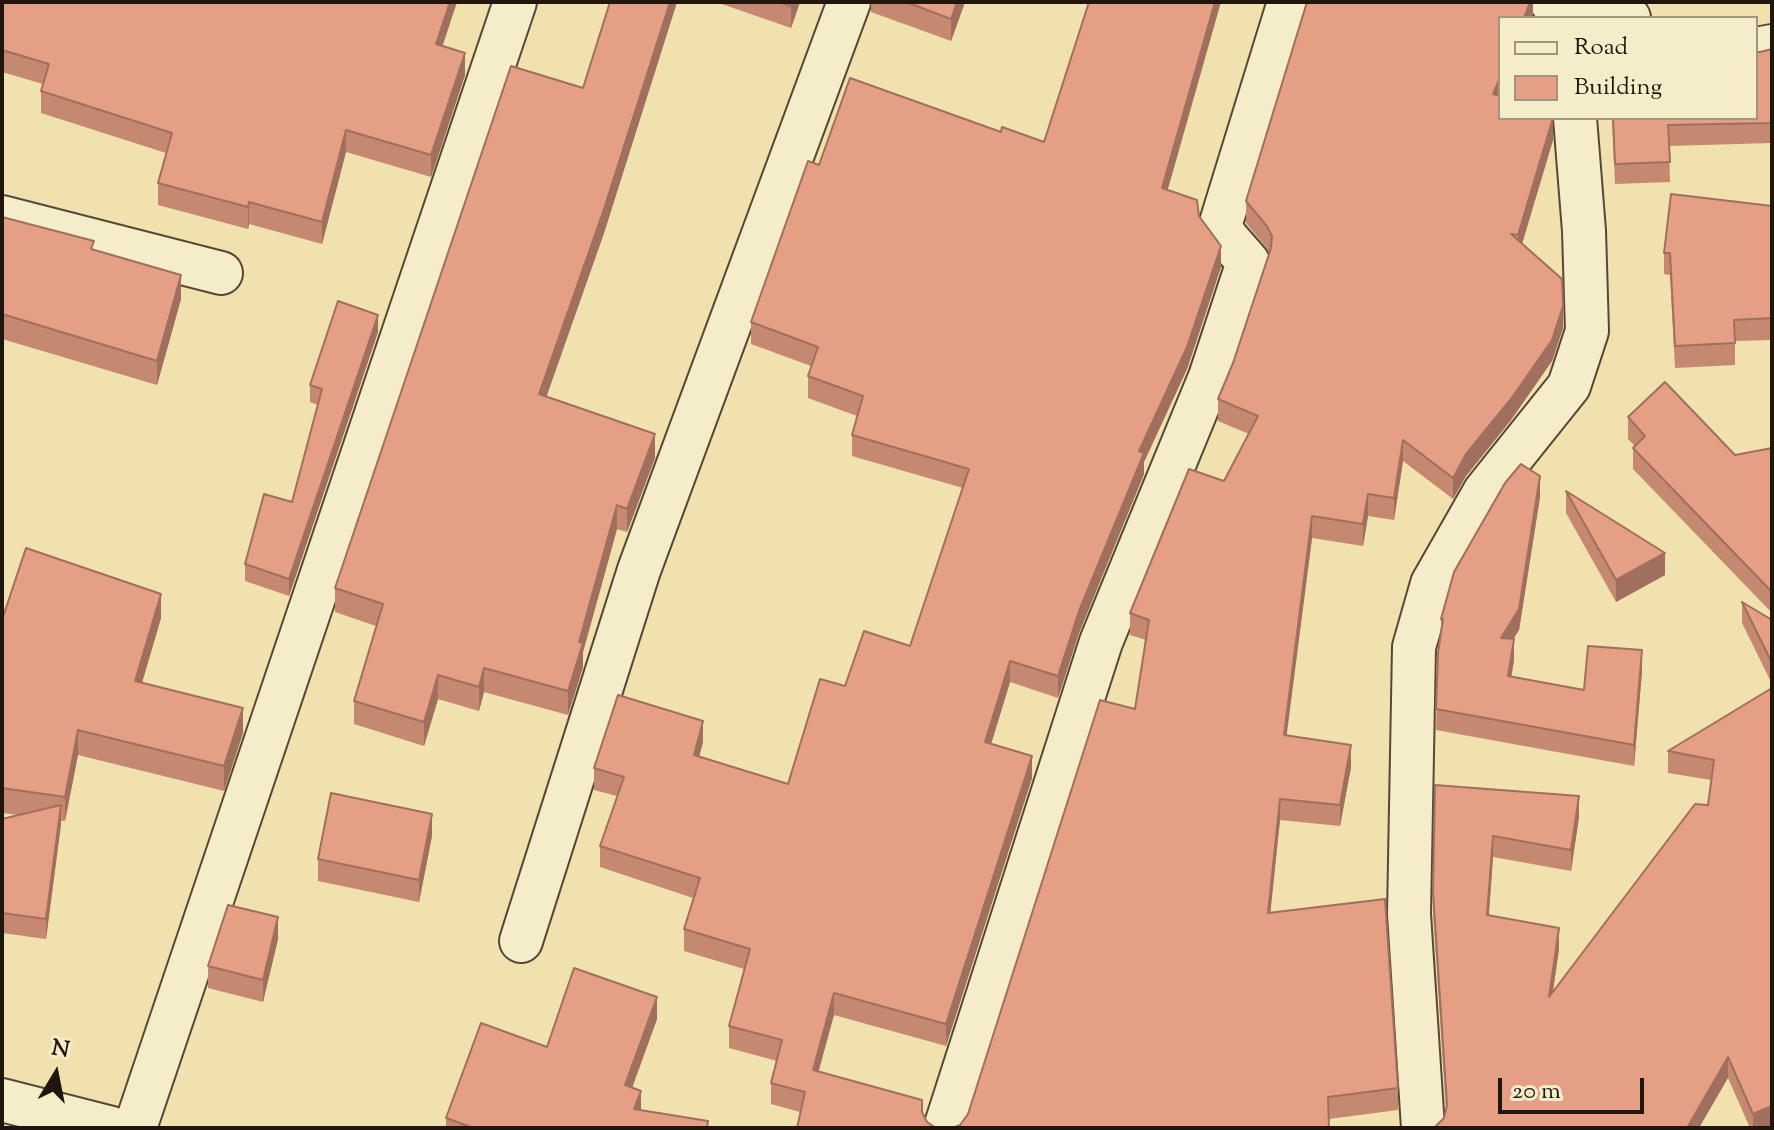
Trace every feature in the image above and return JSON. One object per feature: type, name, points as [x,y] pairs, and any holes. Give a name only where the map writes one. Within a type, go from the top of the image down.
[{"type":"street","points":[[135,1128],[515,2]]},
{"type":"street","points":[[521,941],[639,570],[849,2]]},
{"type":"street","points":[[945,1128],[1101,642],[1210,377],[1248,262],[1220,226],[1289,2]]},
{"type":"street","points":[[1561,9],[1616,16]]},
{"type":"street","points":[[1423,1128],[1409,914],[1414,647],[1432,584],[1485,491],[1569,386],[1587,331],[1584,231],[1575,120]]},
{"type":"street","points":[[2,217],[221,273]]},
{"type":"street","points":[[2,1100],[112,1128]]},
{"type":"building","points":[[2,2],[450,2],[436,44],[465,53],[431,155],[346,130],[322,222],[249,202],[248,207],[158,183],[172,133],[41,91],[49,64],[2,50]]},
{"type":"building","points":[[610,2],[670,2],[604,209],[539,394],[655,434],[627,509],[617,505],[568,691],[484,668],[479,687],[438,675],[424,722],[354,701],[383,604],[335,588],[511,66],[583,88]]},
{"type":"building","points":[[906,2],[957,2],[951,19]]},
{"type":"building","points":[[1089,2],[1215,2],[1162,188],[1197,200],[1199,216],[1221,246],[1187,347],[1139,451],[1144,453],[1079,611],[1058,676],[1010,661],[985,742],[1032,756],[946,1024],[834,993],[813,1070],[922,1100],[922,1112],[927,1122],[936,1128],[797,1128],[805,1092],[771,1083],[782,1040],[729,1026],[750,949],[684,929],[700,878],[600,846],[624,777],[594,768],[618,695],[703,721],[694,755],[788,784],[820,679],[845,686],[864,631],[910,646],[969,469],[852,435],[863,396],[808,376],[818,347],[751,322],[808,161],[819,165],[850,78],[1001,132],[1002,127],[1044,142]]},
{"type":"building","points":[[1307,2],[1530,2],[1525,16],[1498,16],[1498,83],[1493,94],[1498,95],[1498,120],[1552,120],[1518,235],[1511,234],[1562,279],[1563,306],[1552,340],[1511,399],[1466,454],[1453,478],[1403,440],[1394,498],[1368,494],[1363,524],[1312,516],[1284,735],[1351,745],[1340,805],[1280,799],[1268,913],[1385,899],[1398,1088],[1328,1097],[1329,1128],[953,1128],[960,1125],[968,1114],[1100,700],[1135,709],[1149,620],[1130,613],[1189,469],[1224,481],[1258,416],[1218,399],[1271,248],[1272,236],[1246,201]]},
{"type":"building","points":[[1772,49],[1772,123],[1668,125],[1670,162],[1615,164],[1613,120],[1758,120],[1760,52]]},
{"type":"building","points":[[1671,194],[1772,206],[1772,318],[1734,320],[1735,343],[1675,346],[1670,253],[1664,253]]},
{"type":"building","points":[[2,217],[94,241],[91,249],[181,275],[157,361],[2,314]]},
{"type":"building","points":[[338,301],[378,315],[289,579],[245,564],[264,494],[292,502],[322,389],[310,385]]},
{"type":"building","points":[[1665,382],[1735,455],[1772,448],[1772,592],[1633,448],[1645,436],[1628,417]]},
{"type":"building","points":[[1521,464],[1540,476],[1519,609],[1501,638],[1514,639],[1508,676],[1584,690],[1588,646],[1642,650],[1634,745],[1436,709],[1441,619],[1454,572],[1505,483]]},
{"type":"building","points":[[1566,491],[1665,553],[1616,580]]},
{"type":"building","points":[[26,548],[161,594],[135,681],[243,708],[224,766],[78,730],[65,797],[2,788],[2,620]]},
{"type":"building","points":[[1742,602],[1772,620],[1772,663]]},
{"type":"building","points":[[1772,688],[1772,1106],[1753,1114],[1728,1057],[1687,1128],[1434,1128],[1444,1118],[1447,1105],[1433,892],[1435,785],[1579,796],[1571,850],[1493,836],[1487,915],[1559,928],[1549,997],[1695,804],[1708,805],[1714,760],[1668,751]]},
{"type":"building","points":[[331,793],[432,814],[419,880],[318,859]]},
{"type":"building","points":[[61,805],[46,919],[2,913],[2,819]]},
{"type":"building","points":[[228,905],[278,917],[263,980],[208,966]]},
{"type":"building","points":[[574,968],[657,997],[625,1085],[641,1091],[634,1109],[708,1121],[707,1128],[474,1128],[446,1118],[481,1023],[547,1047]]}]
